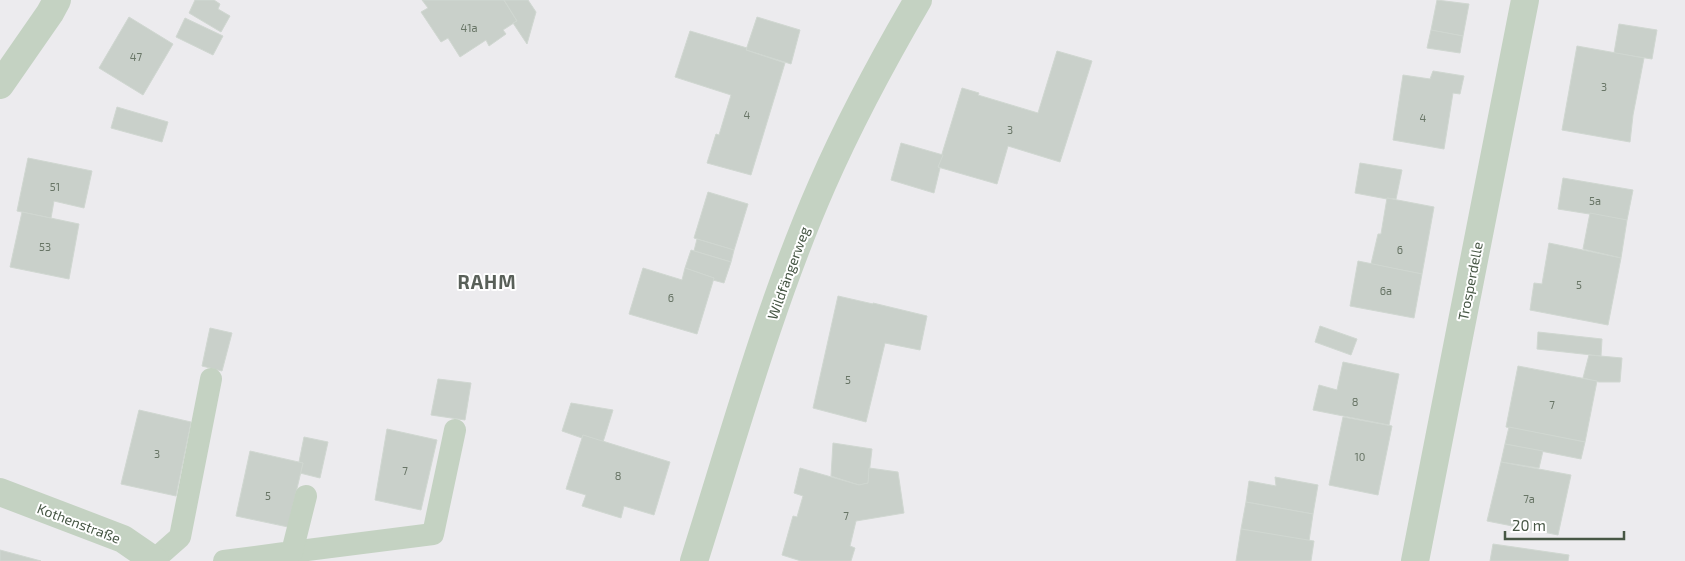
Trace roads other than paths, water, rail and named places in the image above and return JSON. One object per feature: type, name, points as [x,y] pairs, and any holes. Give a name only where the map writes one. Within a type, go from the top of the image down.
[{"type":"street","points":[[0,84],[50,13],[57,0]]},
{"type":"street","name":"Wildfängerweg","points":[[694,561],[764,341],[798,244],[822,185],[879,67],[918,0]]},
{"type":"street","name":"Trosperdelle","points":[[1415,561],[1525,0]]},
{"type":"street","name":"Kothenstraße","points":[[0,492],[123,539],[155,560]]},
{"type":"lane","points":[[155,560],[180,537],[211,380]]},
{"type":"lane","points":[[224,561],[433,534],[454,430]]},
{"type":"lane","points":[[292,552],[306,496]]},
{"type":"district","name":"RAHM","points":[[487,281]]}]
